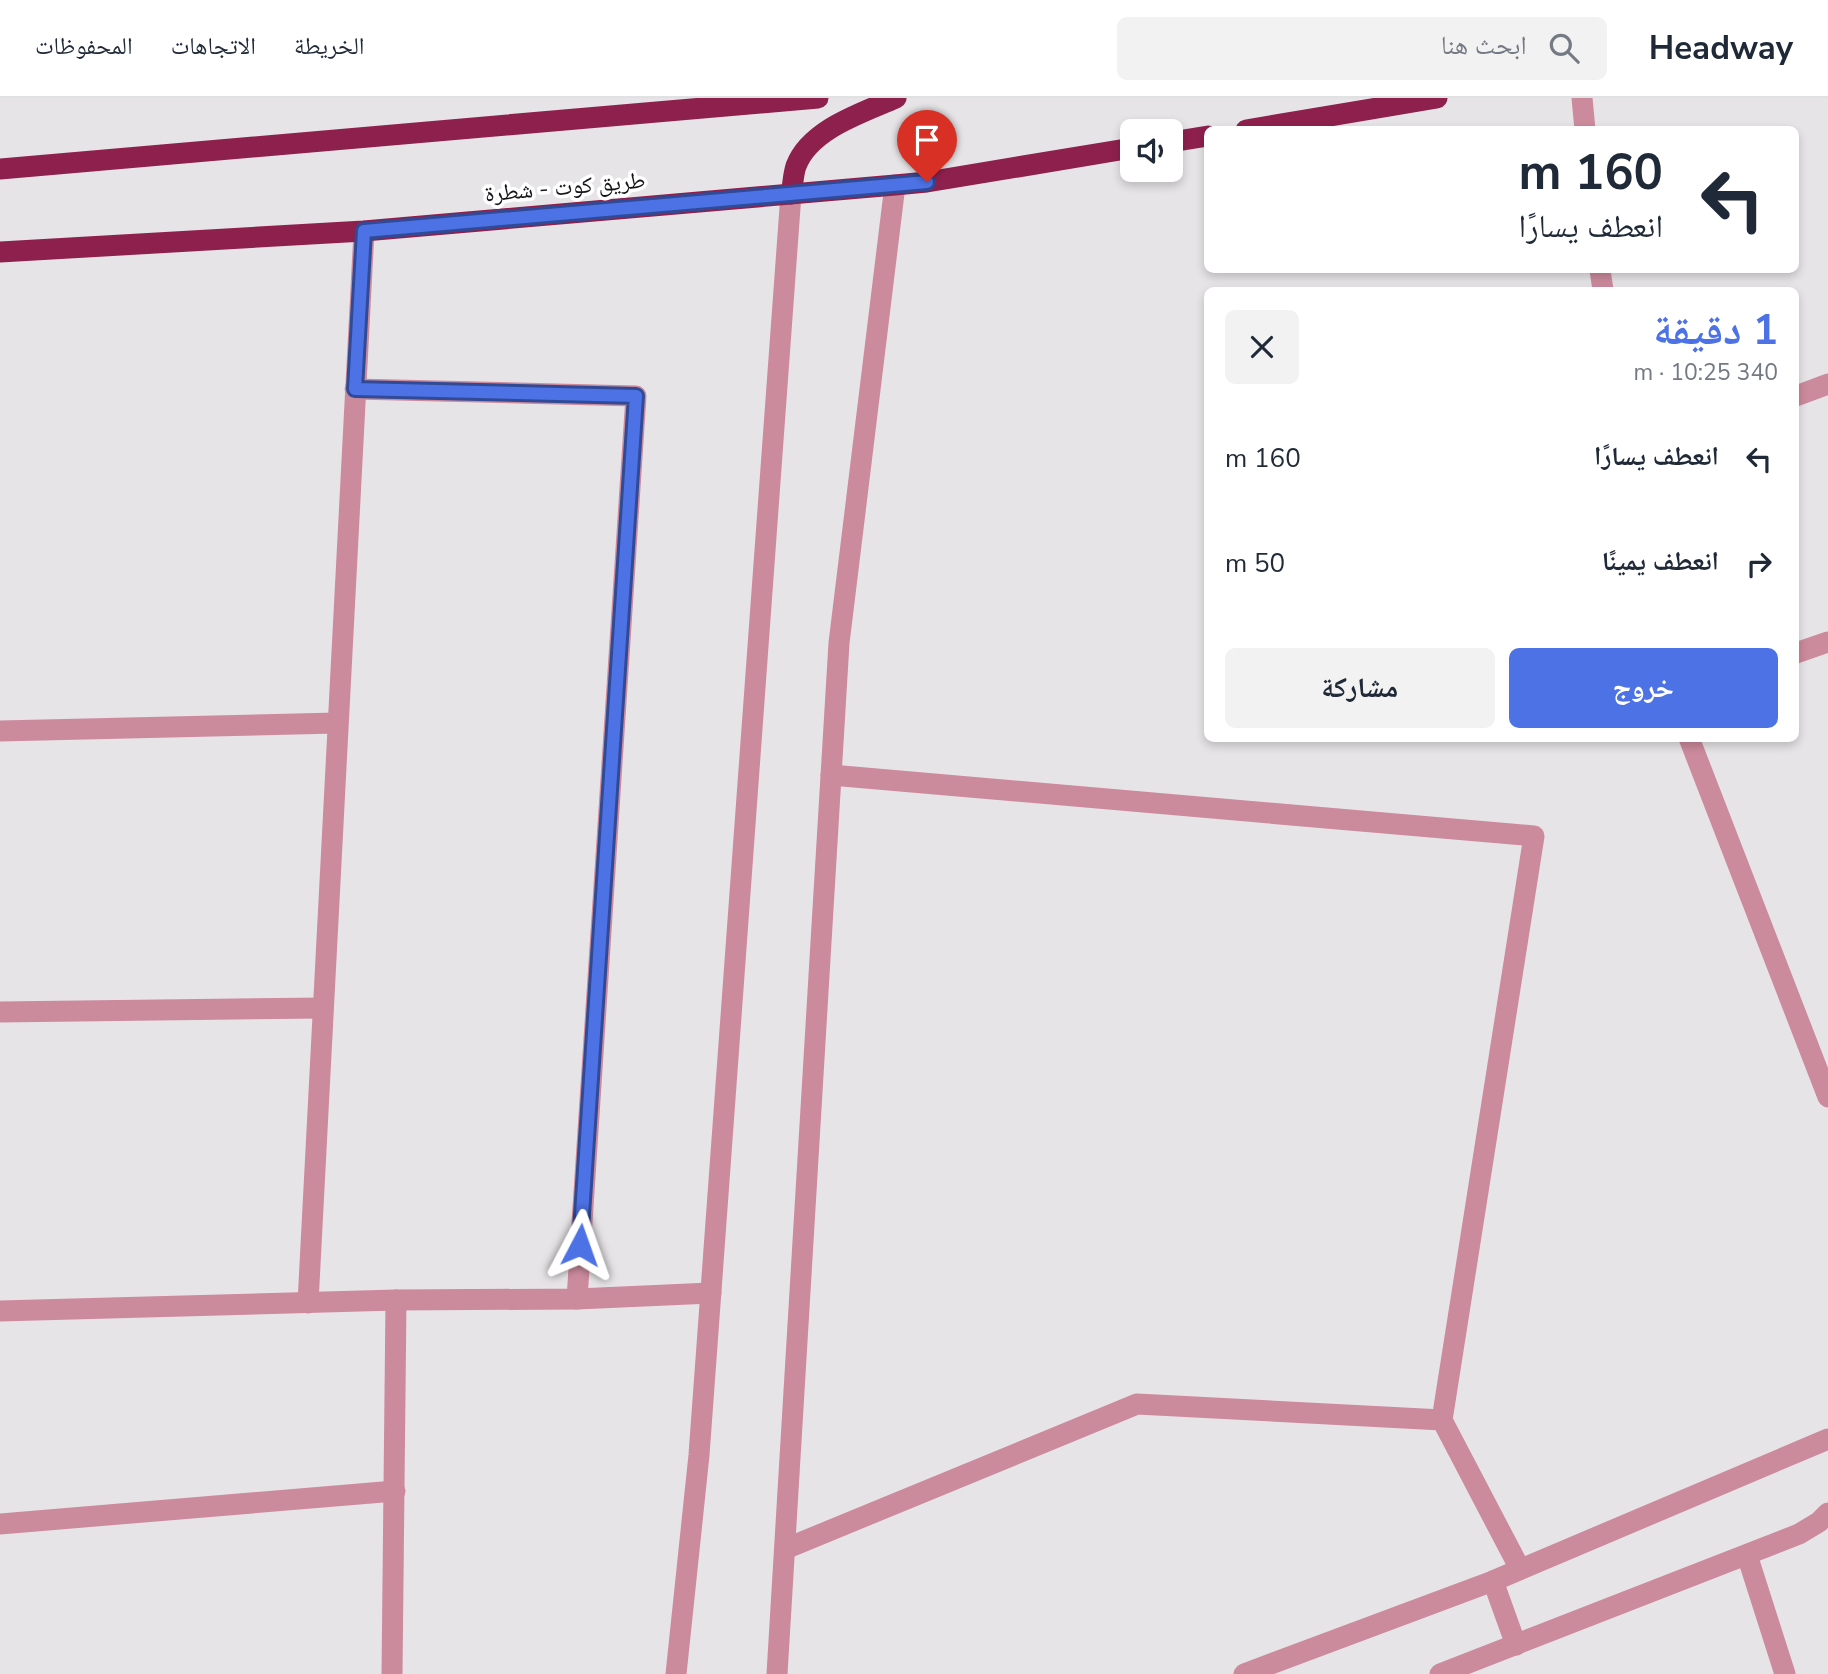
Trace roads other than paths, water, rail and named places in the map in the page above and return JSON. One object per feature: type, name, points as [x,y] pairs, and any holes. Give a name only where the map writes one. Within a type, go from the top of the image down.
[{"type":"highway","points":[[0,169],[818,98]]},
{"type":"highway","points":[[791,194],[796,166],[811,142],[843,122],[896,98]]},
{"type":"highway","points":[[1270,126],[1437,98]]},
{"type":"highway","points":[[1183,140],[1204,137]]},
{"type":"highway","name":"طريق كوت - شطرة","points":[[0,252],[364,231],[895,185],[1120,150]]},
{"type":"street","points":[[1582,98],[1585,126]]},
{"type":"street","points":[[777,1674],[839,643],[895,185]]},
{"type":"street","points":[[676,1674],[699,1455],[791,194]]},
{"type":"street","points":[[308,1303],[364,231]]},
{"type":"street","points":[[1799,395],[1828,384]]},
{"type":"street","points":[[355,389],[636,396],[577,1299]]},
{"type":"street","points":[[1799,652],[1828,642]]},
{"type":"street","points":[[0,732],[337,723]]},
{"type":"street","points":[[1691,742],[1828,1097]]},
{"type":"street","points":[[831,775],[1534,836],[1442,1420],[1520,1569]]},
{"type":"street","points":[[0,1012],[322,1007]]},
{"type":"street","points":[[0,1311],[396,1300],[577,1299],[711,1293]]},
{"type":"street","points":[[392,1674],[396,1300]]},
{"type":"street","points":[[785,1549],[1137,1404],[1442,1420]]},
{"type":"street","points":[[1244,1674],[1493,1581],[1828,1439]]},
{"type":"street","points":[[0,1524],[396,1491]]},
{"type":"street","points":[[1440,1674],[1474,1668],[1516,1645],[1798,1534],[1819,1522],[1828,1513]]},
{"type":"street","points":[[1747,1555],[1784,1674]]},
{"type":"street","points":[[1493,1581],[1516,1645]]}]
